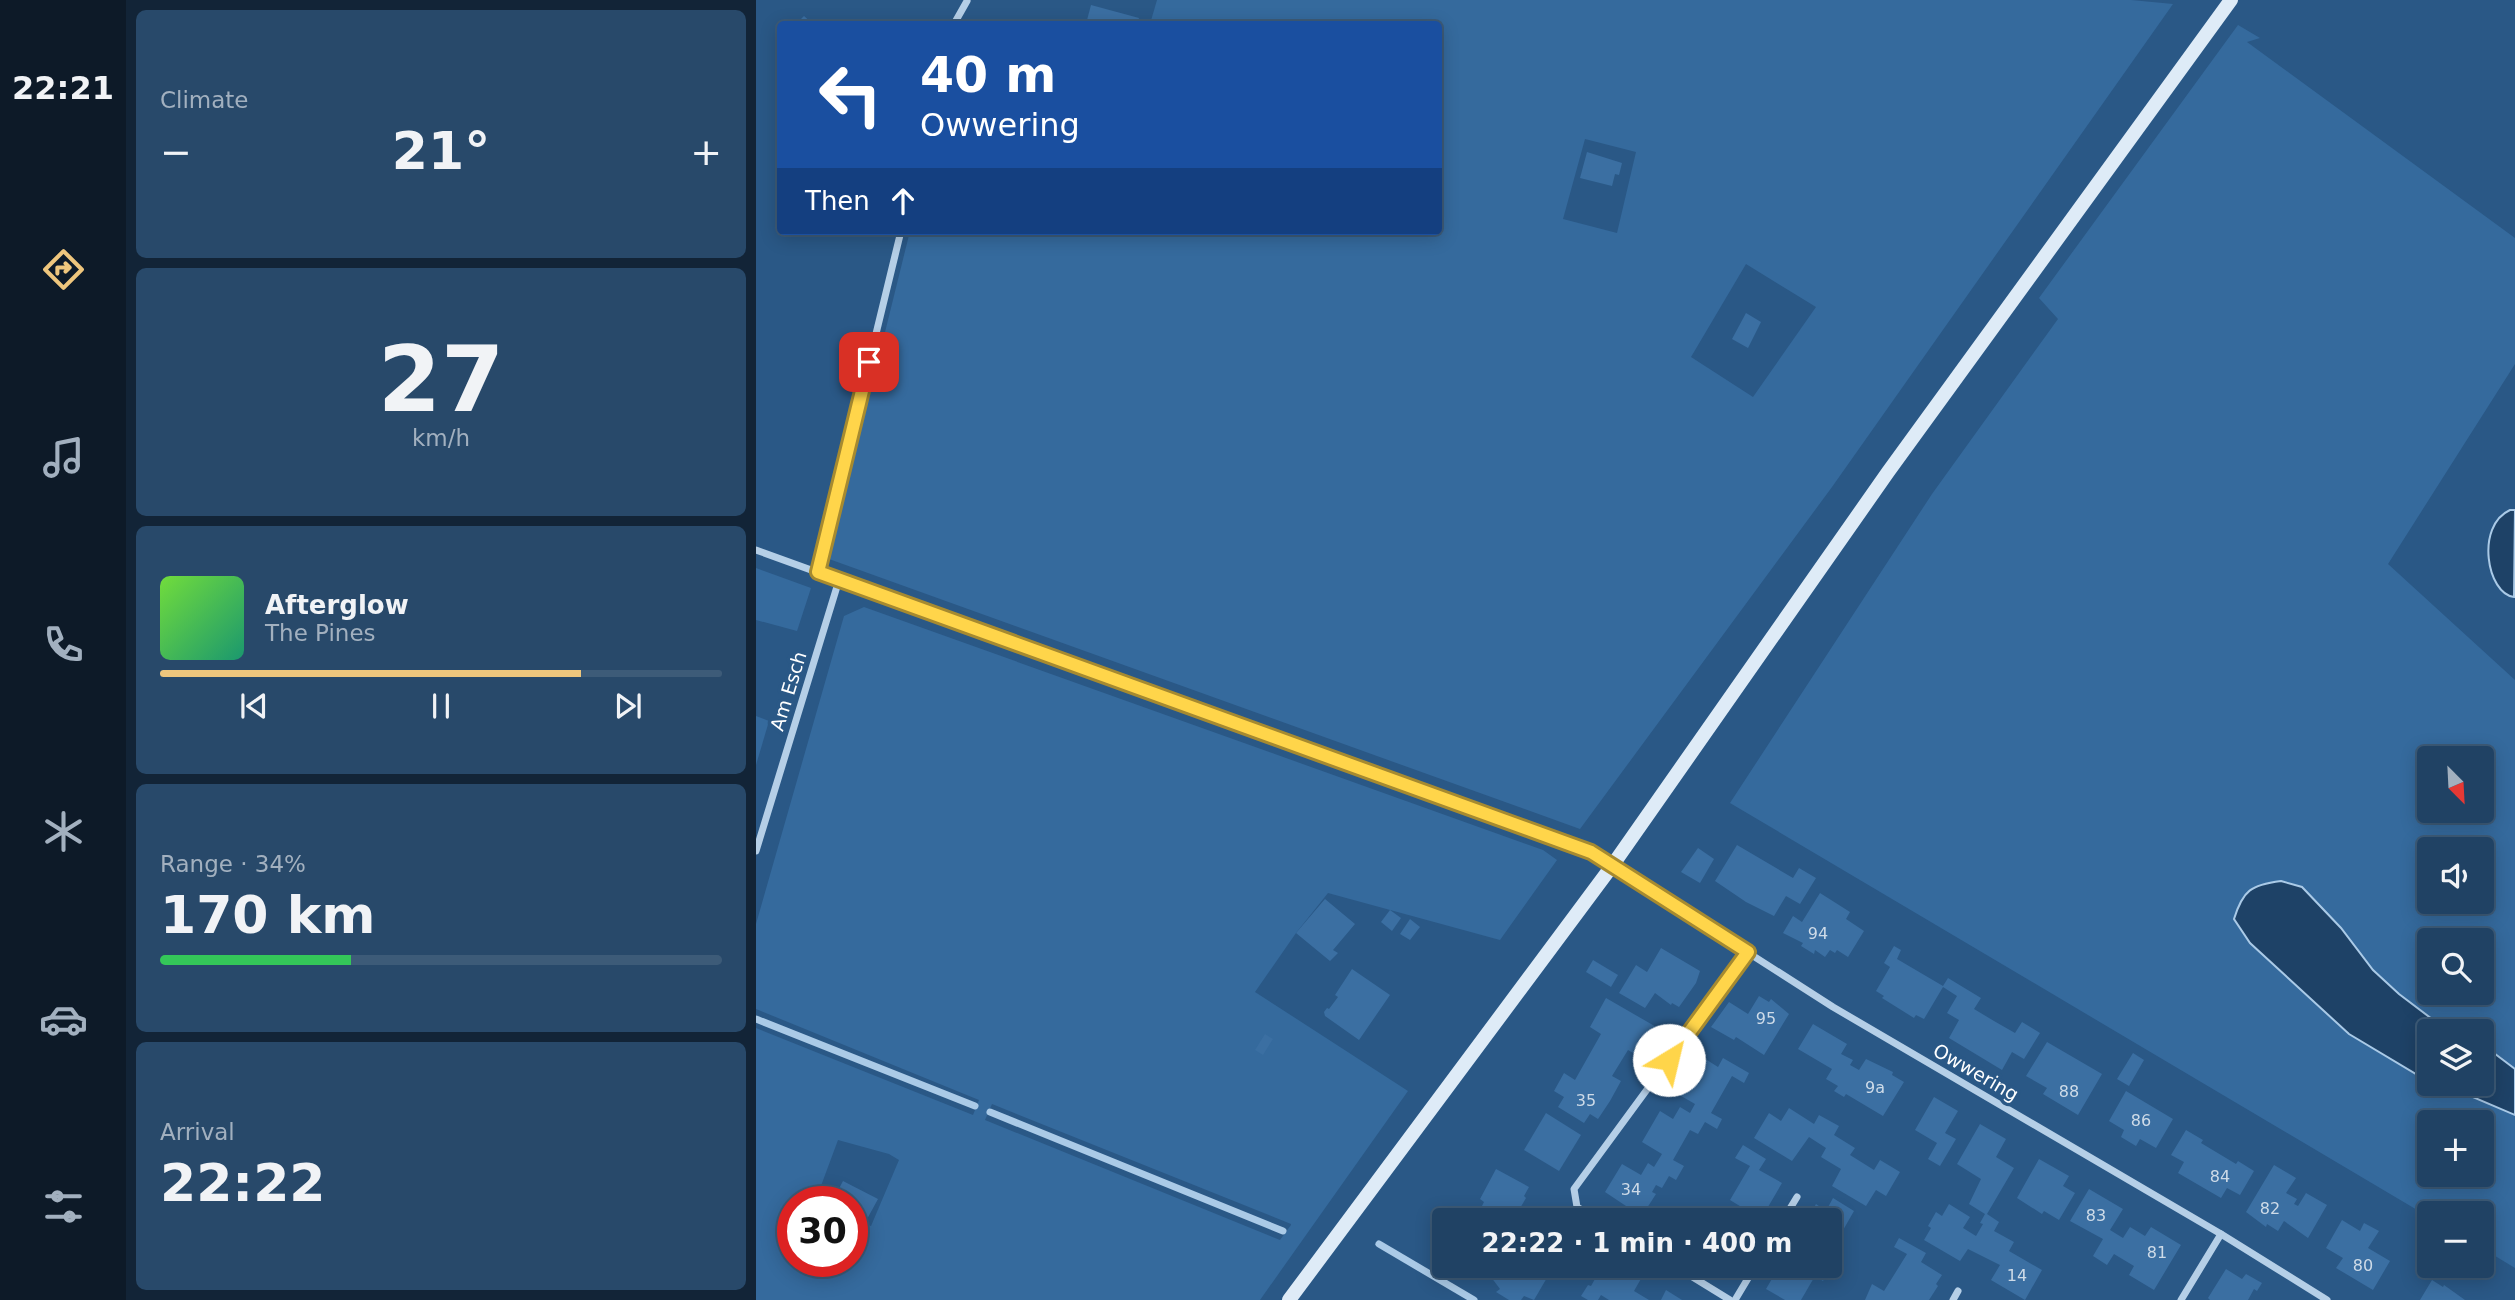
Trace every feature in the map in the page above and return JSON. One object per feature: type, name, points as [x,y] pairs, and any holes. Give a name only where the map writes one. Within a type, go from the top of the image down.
[{"type":"street","points":[[1289,1300],[1612,866],[1873,493],[2231,0]]},
{"type":"street","points":[[956,21],[967,1]]},
{"type":"street","points":[[818,572],[900,235]]},
{"type":"street","points":[[756,550],[1591,852],[1612,866]]},
{"type":"street","name":"Am Esch","points":[[756,851],[839,580]]},
{"type":"street","name":"Owwering","points":[[1612,866],[1845,1014],[2221,1234],[2327,1300]]},
{"type":"street","points":[[1579,1208],[1574,1189],[1748,952]]},
{"type":"street","points":[[1790,1208],[1797,1197]]},
{"type":"street","points":[[2181,1300],[2221,1234]]},
{"type":"street","points":[[1695,1278],[1733,1300],[1747,1278]]},
{"type":"street","points":[[1953,1300],[1958,1291]]},
{"type":"shaded area","points":[[1157,0],[2131,0],[2173,4],[1832,487],[1580,829],[829,559],[909,235],[1442,235],[1442,21],[1151,21]],"holes":[[[1585,139],[1636,152],[1617,233],[1563,219]],[[1746,264],[1816,307],[1753,397],[1691,357]]]},
{"type":"shaded area","points":[[2238,25],[2260,38],[2247,42],[2515,238],[2515,364],[2388,564],[2515,680],[2515,1268],[2494,1255],[2494,1201],[2417,1201],[2417,1210],[1730,803],[1932,494],[2058,319],[2039,298]]},
{"type":"shaded area","points":[[2510,510],[2515,510],[2514,597],[2505,593],[2497,584],[2489,558],[2492,530],[2499,518]]},
{"type":"shaded area","points":[[756,568],[811,588],[797,631],[756,620]]},
{"type":"shaded area","points":[[864,607],[1543,850],[1557,860],[1500,940],[1328,893],[1255,992],[1408,1091],[1260,1300],[756,1300],[756,1028],[973,1115],[979,1100],[756,1009],[756,924],[844,616]],"holes":[[[992,1104],[1291,1224],[1280,1240],[985,1120]]]},
{"type":"shaded area","points":[[756,716],[769,721],[756,765]]},
{"type":"shaded area","points":[[2281,881],[2302,887],[2341,928],[2373,970],[2432,1019],[2417,1019],[2417,1074],[2349,1034],[2250,943],[2234,919],[2245,895],[2262,885]]},
{"type":"shaded area","points":[[2494,1053],[2515,1069],[2515,1115],[2470,1096],[2494,1096]]},
{"type":"building","points":[[1091,5],[1139,18],[1138,21],[1087,21]]},
{"type":"building","points":[[1587,152],[1622,163],[1612,186],[1580,178]]},
{"type":"building","points":[[1746,313],[1761,322],[1748,348],[1732,339]]},
{"type":"building","points":[[1737,845],[1793,878],[1799,868],[1816,878],[1800,904],[1786,896],[1774,916],[1746,902],[1715,881]]},
{"type":"building","points":[[1698,848],[1714,859],[1700,883],[1681,872]]},
{"type":"building","points":[[1820,893],[1850,912],[1846,919],[1864,931],[1848,957],[1837,950],[1835,953],[1830,950],[1825,957],[1815,950],[1814,954],[1801,946],[1803,943],[1783,933],[1793,916],[1802,922]]},
{"type":"building","points":[[1325,899],[1355,924],[1333,950],[1338,953],[1330,961],[1296,933]]},
{"type":"building","points":[[1390,910],[1401,918],[1392,931],[1381,922]]},
{"type":"building","points":[[1410,919],[1420,927],[1410,940],[1400,934]]},
{"type":"building","points":[[1894,946],[1901,950],[1897,959],[1943,986],[1948,978],[1981,998],[1974,1009],[1994,1021],[2015,1033],[2022,1022],[2040,1033],[2024,1059],[2012,1052],[2002,1070],[1949,1038],[1959,1020],[1947,1013],[1957,996],[1943,987],[1924,1019],[1916,1015],[1914,1018],[1882,998],[1884,996],[1876,991],[1890,967],[1884,963]]},
{"type":"building","points":[[1661,948],[1700,971],[1696,983],[1679,1007],[1672,1003],[1671,1005],[1655,993],[1645,1008],[1619,993],[1636,965],[1647,972]]},
{"type":"building","points":[[1593,960],[1618,975],[1611,987],[1586,972]]},
{"type":"building","points":[[1352,969],[1390,995],[1359,1040],[1325,1016],[1324,1012],[1338,997],[1335,995]]},
{"type":"building","points":[[1759,996],[1769,1002],[1771,999],[1789,1014],[1764,1055],[1736,1037],[1734,1040],[1711,1027],[1729,1002],[1748,1014]]},
{"type":"building","points":[[1606,998],[1658,1028],[1640,1057],[1628,1050],[1612,1076],[1621,1081],[1610,1101],[1598,1119],[1590,1114],[1584,1123],[1558,1107],[1564,1097],[1554,1091],[1564,1073],[1575,1080],[1601,1034],[1590,1027]]},
{"type":"building","points":[[1813,1024],[1847,1044],[1841,1054],[1853,1060],[1850,1065],[1859,1070],[1866,1059],[1893,1072],[1892,1075],[1904,1082],[1883,1116],[1846,1094],[1844,1097],[1834,1091],[1838,1086],[1826,1079],[1832,1069],[1798,1049]]},
{"type":"building","points":[[1265,1034],[1273,1039],[1263,1055],[1255,1050]]},
{"type":"building","points":[[2047,1042],[2102,1074],[2078,1115],[2043,1094],[2047,1088],[2026,1076]]},
{"type":"building","points":[[2133,1053],[2144,1060],[2129,1086],[2117,1079]]},
{"type":"building","points":[[1699,1055],[1718,1067],[1723,1058],[1749,1073],[1744,1083],[1732,1076],[1711,1113],[1722,1119],[1717,1129],[1705,1122],[1698,1134],[1690,1130],[1673,1160],[1684,1166],[1676,1180],[1669,1176],[1662,1188],[1656,1185],[1652,1192],[1656,1194],[1647,1208],[1629,1208],[1605,1192],[1622,1164],[1641,1175],[1648,1163],[1654,1167],[1662,1154],[1642,1142],[1660,1111],[1673,1119],[1680,1107],[1690,1113],[1695,1104],[1676,1093]]},
{"type":"building","points":[[2126,1091],[2173,1119],[2156,1148],[2140,1139],[2136,1146],[2121,1137],[2124,1130],[2109,1121]]},
{"type":"building","points":[[1934,1097],[1958,1111],[1945,1133],[1956,1139],[1940,1166],[1928,1159],[1937,1143],[1915,1130]]},
{"type":"building","points":[[1789,1108],[1814,1124],[1819,1115],[1839,1126],[1834,1135],[1855,1148],[1850,1155],[1874,1170],[1880,1160],[1900,1172],[1886,1196],[1876,1190],[1866,1206],[1832,1186],[1841,1169],[1821,1157],[1826,1148],[1809,1137],[1792,1161],[1754,1138],[1769,1113],[1781,1121]]},
{"type":"building","points":[[1546,1113],[1581,1135],[1559,1171],[1524,1150]]},
{"type":"building","points":[[1980,1124],[2006,1139],[1996,1157],[2014,1168],[1987,1214],[1999,1222],[1994,1231],[2014,1242],[2009,1251],[2042,1270],[2025,1300],[1991,1280],[2000,1265],[1968,1249],[1960,1261],[1924,1240],[1936,1212],[1942,1216],[1949,1204],[1970,1217],[1963,1228],[1976,1236],[1983,1224],[1980,1223],[1985,1214],[1969,1204],[1981,1179],[1957,1164]]},
{"type":"building","points":[[2186,1130],[2203,1140],[2201,1143],[2236,1164],[2238,1161],[2254,1171],[2240,1195],[2227,1188],[2221,1198],[2178,1173],[2184,1162],[2171,1155]]},
{"type":"building","points":[[1743,1145],[1766,1159],[1759,1170],[1782,1183],[1767,1208],[1743,1208],[1730,1200],[1750,1166],[1735,1158]]},
{"type":"building","points":[[2039,1159],[2069,1176],[2063,1186],[2075,1193],[2059,1220],[2044,1211],[2042,1214],[2017,1198]]},
{"type":"building","points":[[2274,1165],[2296,1178],[2286,1193],[2297,1199],[2294,1204],[2298,1206],[2306,1193],[2327,1205],[2308,1238],[2284,1221],[2278,1231],[2267,1224],[2266,1227],[2246,1212]]},
{"type":"building","points":[[1496,1169],[1529,1187],[1520,1208],[1481,1208],[1484,1202],[1480,1199]]},
{"type":"building","points":[[843,1181],[853,1186],[840,1186]]},
{"type":"building","points":[[2089,1189],[2123,1209],[2110,1230],[2123,1238],[2130,1227],[2145,1236],[2151,1227],[2181,1245],[2154,1290],[2129,1275],[2134,1266],[2114,1254],[2107,1265],[2093,1256],[2103,1239],[2070,1221]]},
{"type":"building","points":[[868,1194],[878,1199],[868,1217]]},
{"type":"building","points":[[1833,1198],[1854,1211],[1842,1232],[1842,1208],[1828,1208]]},
{"type":"building","points":[[2342,1220],[2360,1231],[2364,1223],[2379,1231],[2368,1248],[2390,1261],[2373,1290],[2336,1268],[2343,1258],[2326,1248]]},
{"type":"building","points":[[1899,1238],[1926,1253],[1921,1262],[1942,1275],[1936,1284],[1938,1286],[1929,1300],[1865,1300],[1872,1284],[1884,1291],[1907,1254],[1894,1247]]},
{"type":"building","points":[[2226,1269],[2242,1279],[2246,1274],[2262,1283],[2257,1291],[2254,1289],[2248,1300],[2210,1300],[2208,1298]]},
{"type":"building","points":[[1492,1278],[1547,1278],[1534,1300],[1524,1296],[1521,1300],[1509,1300],[1496,1292],[1500,1289]]},
{"type":"building","points":[[1596,1278],[1641,1278],[1634,1291],[1649,1300],[1609,1300],[1601,1295],[1598,1300],[1588,1300],[1581,1296],[1588,1285],[1591,1286]]},
{"type":"building","points":[[1772,1278],[1814,1278],[1801,1300],[1785,1300],[1766,1289]]},
{"type":"building","points":[[2432,1280],[2443,1287],[2444,1285],[2465,1300],[2420,1300]]},
{"type":"building","points":[[1666,1290],[1682,1300],[1661,1300]]},
{"type":"waterway","points":[[756,1019],[975,1106]]},
{"type":"waterway","points":[[990,1112],[1283,1231]]},
{"type":"waterway","points":[[1379,1244],[1474,1300]]},
{"type":"route","points":[[869,362],[818,572],[1591,852],[1748,952],[1669,1060]]}]
